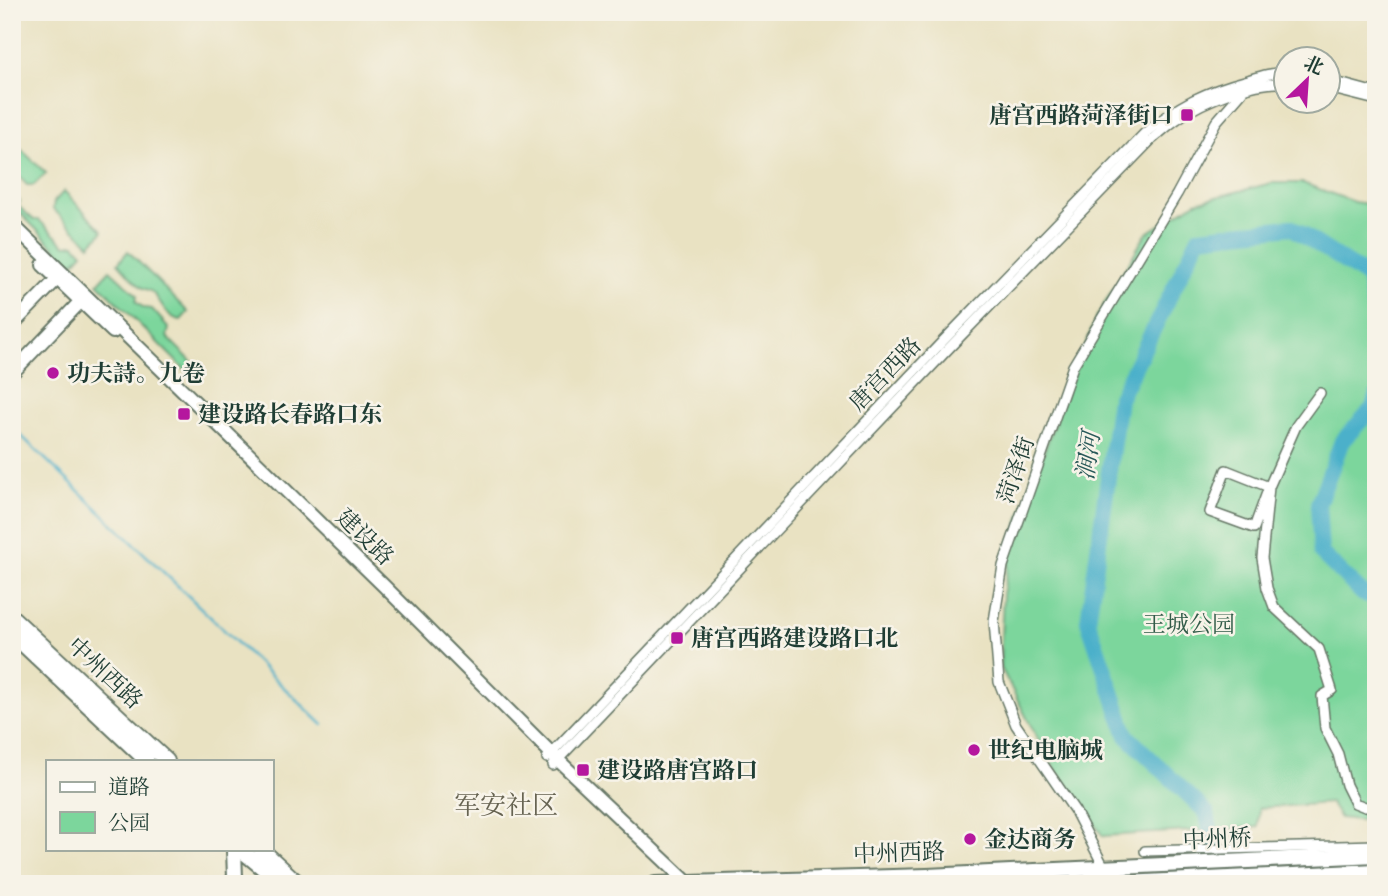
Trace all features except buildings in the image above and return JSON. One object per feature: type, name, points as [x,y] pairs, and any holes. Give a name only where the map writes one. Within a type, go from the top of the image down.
[{"type":"main road","name":"中州西路","points":[[12,617],[166,760]]},
{"type":"main road","name":"中州西路","points":[[12,634],[146,760]]},
{"type":"main road","points":[[230,884],[235,878],[234,850]]},
{"type":"main road","points":[[241,850],[282,884]]},
{"type":"main road","points":[[262,850],[299,884]]},
{"type":"main road","name":"中州桥","points":[[1145,858],[1290,853],[1376,855]]},
{"type":"main road","name":"中州西路","points":[[655,884],[927,880],[1105,868],[1145,858]]},
{"type":"main road","name":"中州桥","points":[[1135,883],[1376,871]]},
{"type":"main road","points":[[1106,884],[1135,883]]},
{"type":"street","name":"唐宫西路","points":[[552,759],[943,341],[1145,133],[1172,110],[1203,94],[1272,73]]},
{"type":"street","name":"唐宫西路","points":[[552,759],[1151,140],[1177,118],[1206,103],[1272,83]]},
{"type":"street","points":[[1342,84],[1376,93]]},
{"type":"street","name":"菏泽街","points":[[1106,884],[1105,868],[1075,811],[1016,725],[999,682],[994,621],[1003,566],[1073,366],[1177,194],[1216,122],[1244,90]]},
{"type":"street","points":[[1342,92],[1376,100]]},
{"type":"street","name":"建设路","points":[[12,224],[76,284],[552,759]]},
{"type":"street","name":"建设路","points":[[12,236],[681,882]]},
{"type":"street","points":[[12,325],[57,279],[76,284],[81,301],[12,373]]},
{"type":"street","points":[[1269,487],[1226,470],[1210,512],[1254,528],[1296,426],[1321,393]]},
{"type":"street","points":[[1269,487],[1262,558],[1267,588],[1274,607],[1319,649],[1332,690],[1322,696],[1325,728],[1338,754],[1346,785],[1355,803],[1365,807],[1376,806]]},
{"type":"street","points":[[1290,853],[1376,845]]},
{"type":"green space","points":[[12,141],[46,173],[34,185],[27,185],[12,169]]},
{"type":"green space","name":"王城公园","points":[[1272,183],[1303,183],[1354,202],[1376,205],[1376,822],[1340,818],[1330,803],[1259,808],[1258,827],[1103,836],[1047,757],[1000,666],[1003,594],[1013,537],[1096,318],[1146,234],[1196,202]]},
{"type":"green space","points":[[64,191],[103,231],[90,245],[53,209],[54,202]]},
{"type":"green space","points":[[12,194],[20,201],[18,206],[34,220],[39,220],[65,245],[75,244],[83,253],[72,265],[12,205]]},
{"type":"green space","points":[[128,251],[188,312],[181,320],[168,313],[152,292],[136,283],[118,263]]},
{"type":"green space","points":[[110,270],[137,295],[136,302],[144,308],[152,309],[169,328],[167,337],[197,367],[191,376],[98,283]]},
{"type":"waterway","name":"涧河","points":[[1218,877],[1207,813],[1127,736],[1088,621],[1119,399],[1199,237],[1291,227],[1368,277],[1376,318]]},
{"type":"waterway","name":"涧河","points":[[1376,397],[1373,408],[1342,441],[1318,504],[1321,553],[1363,594],[1376,597]]},
{"type":"waterway","points":[[12,427],[323,725]]},
{"type":"place","name":"唐宫西路菏泽街口","points":[[1187,115]]},
{"type":"place","name":"功夫詩。九卷","points":[[53,373]]},
{"type":"place","name":"建设路长春路口东","points":[[184,414]]},
{"type":"place","name":"唐宫西路建设路口北","points":[[677,638]]},
{"type":"place","name":"世纪电脑城","points":[[974,750]]},
{"type":"place","name":"建设路唐宫路口","points":[[583,770]]},
{"type":"place","name":"金达商务","points":[[970,839]]},
{"type":"district","name":"军安社区","points":[[506,805]]}]
